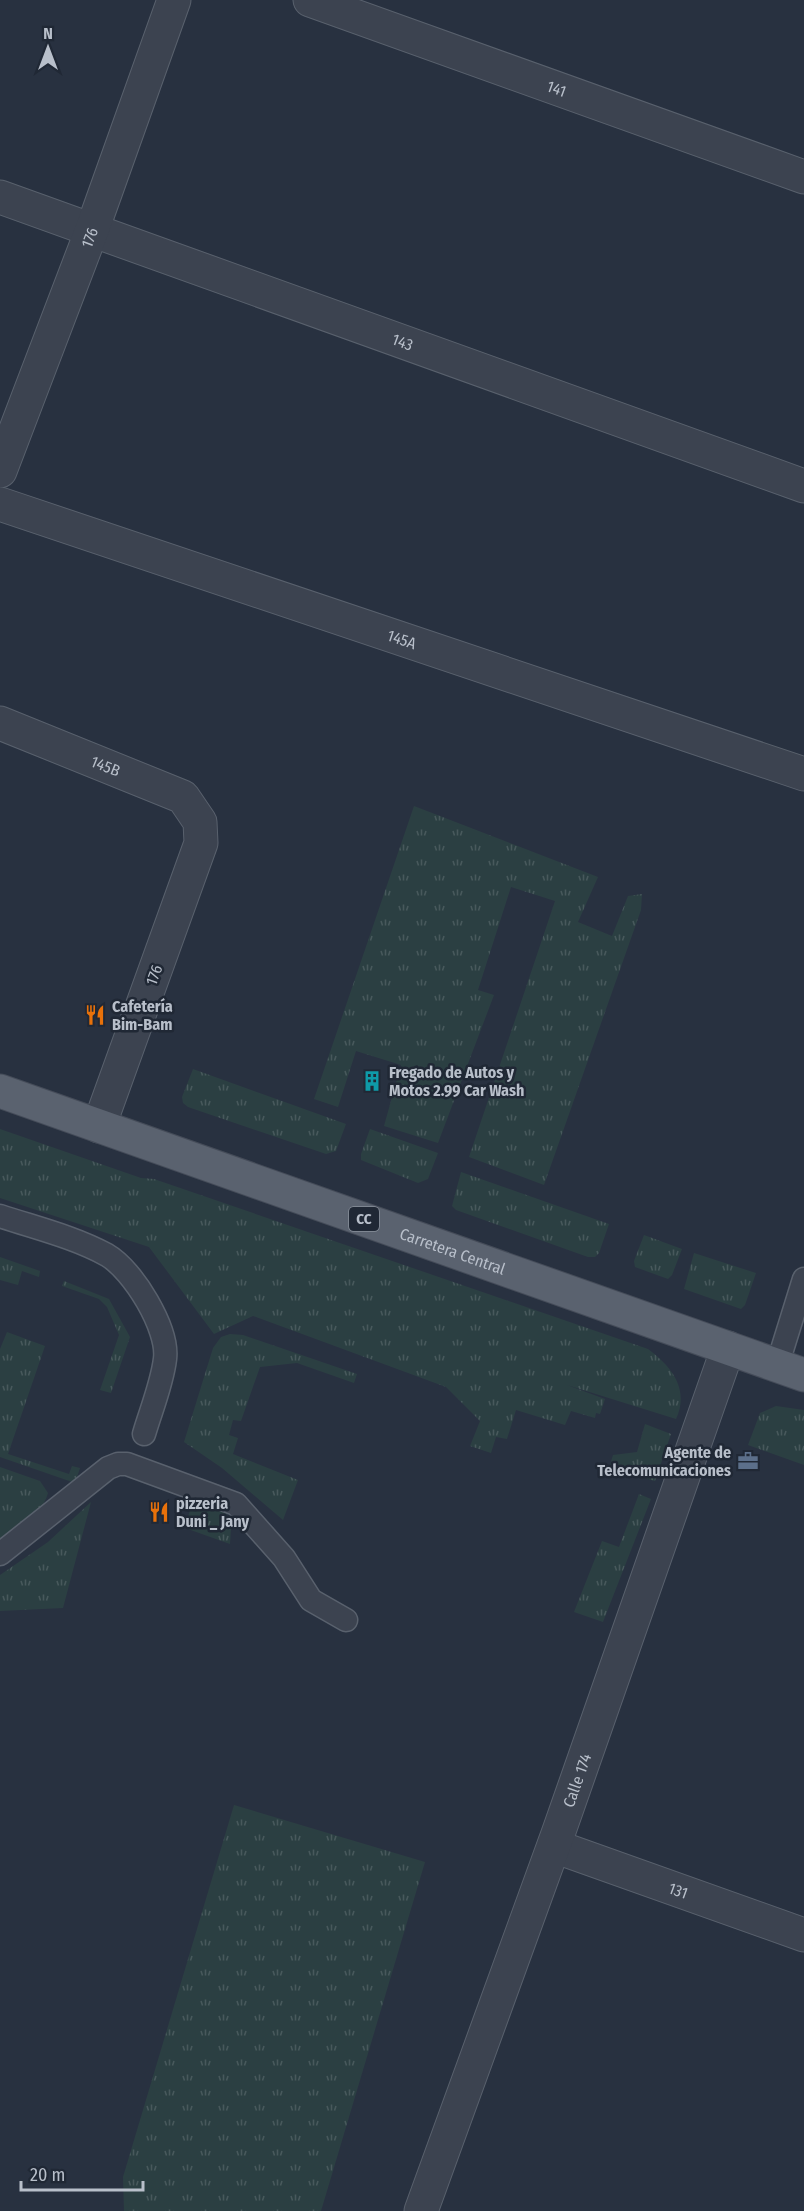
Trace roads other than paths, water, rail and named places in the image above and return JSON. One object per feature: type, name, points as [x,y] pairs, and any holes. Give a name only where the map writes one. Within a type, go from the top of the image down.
[{"type":"main road","name":"Carretera Central","points":[[0,1091],[790,1370]]},
{"type":"street","name":"176","points":[[0,471],[92,230],[174,0]]},
{"type":"street","name":"141","points":[[310,0],[804,177]]},
{"type":"street","name":"143","points":[[0,197],[804,486]]},
{"type":"street","name":"145A","points":[[0,504],[804,774]]},
{"type":"street","name":"145B","points":[[0,723],[183,797],[200,822]]},
{"type":"street","name":"176","points":[[99,1126],[201,843],[200,822]]},
{"type":"street","name":"Calle 174","points":[[421,2211],[554,1846],[728,1348]]},
{"type":"street","name":"131","points":[[554,1846],[804,1935]]},
{"type":"lane","points":[[0,1216],[77,1242],[110,1257],[151,1305],[160,1327],[165,1358],[144,1434]]},
{"type":"lane","points":[[790,1370],[804,1279]]},
{"type":"lane","points":[[0,1554],[108,1468],[118,1464],[127,1464],[236,1504],[284,1558],[310,1600],[346,1620]]},
{"type":"place","name":"Cafetería Bim-Bam","points":[[95,1015]]},
{"type":"place","name":"Fregado de Autos y Motos 2.99 Car Wash","points":[[372,1081]]},
{"type":"place","name":"Agente de Telecomunicaciones","points":[[748,1461]]},
{"type":"place","name":"pizzeria Duni _ Jany","points":[[159,1512]]}]
